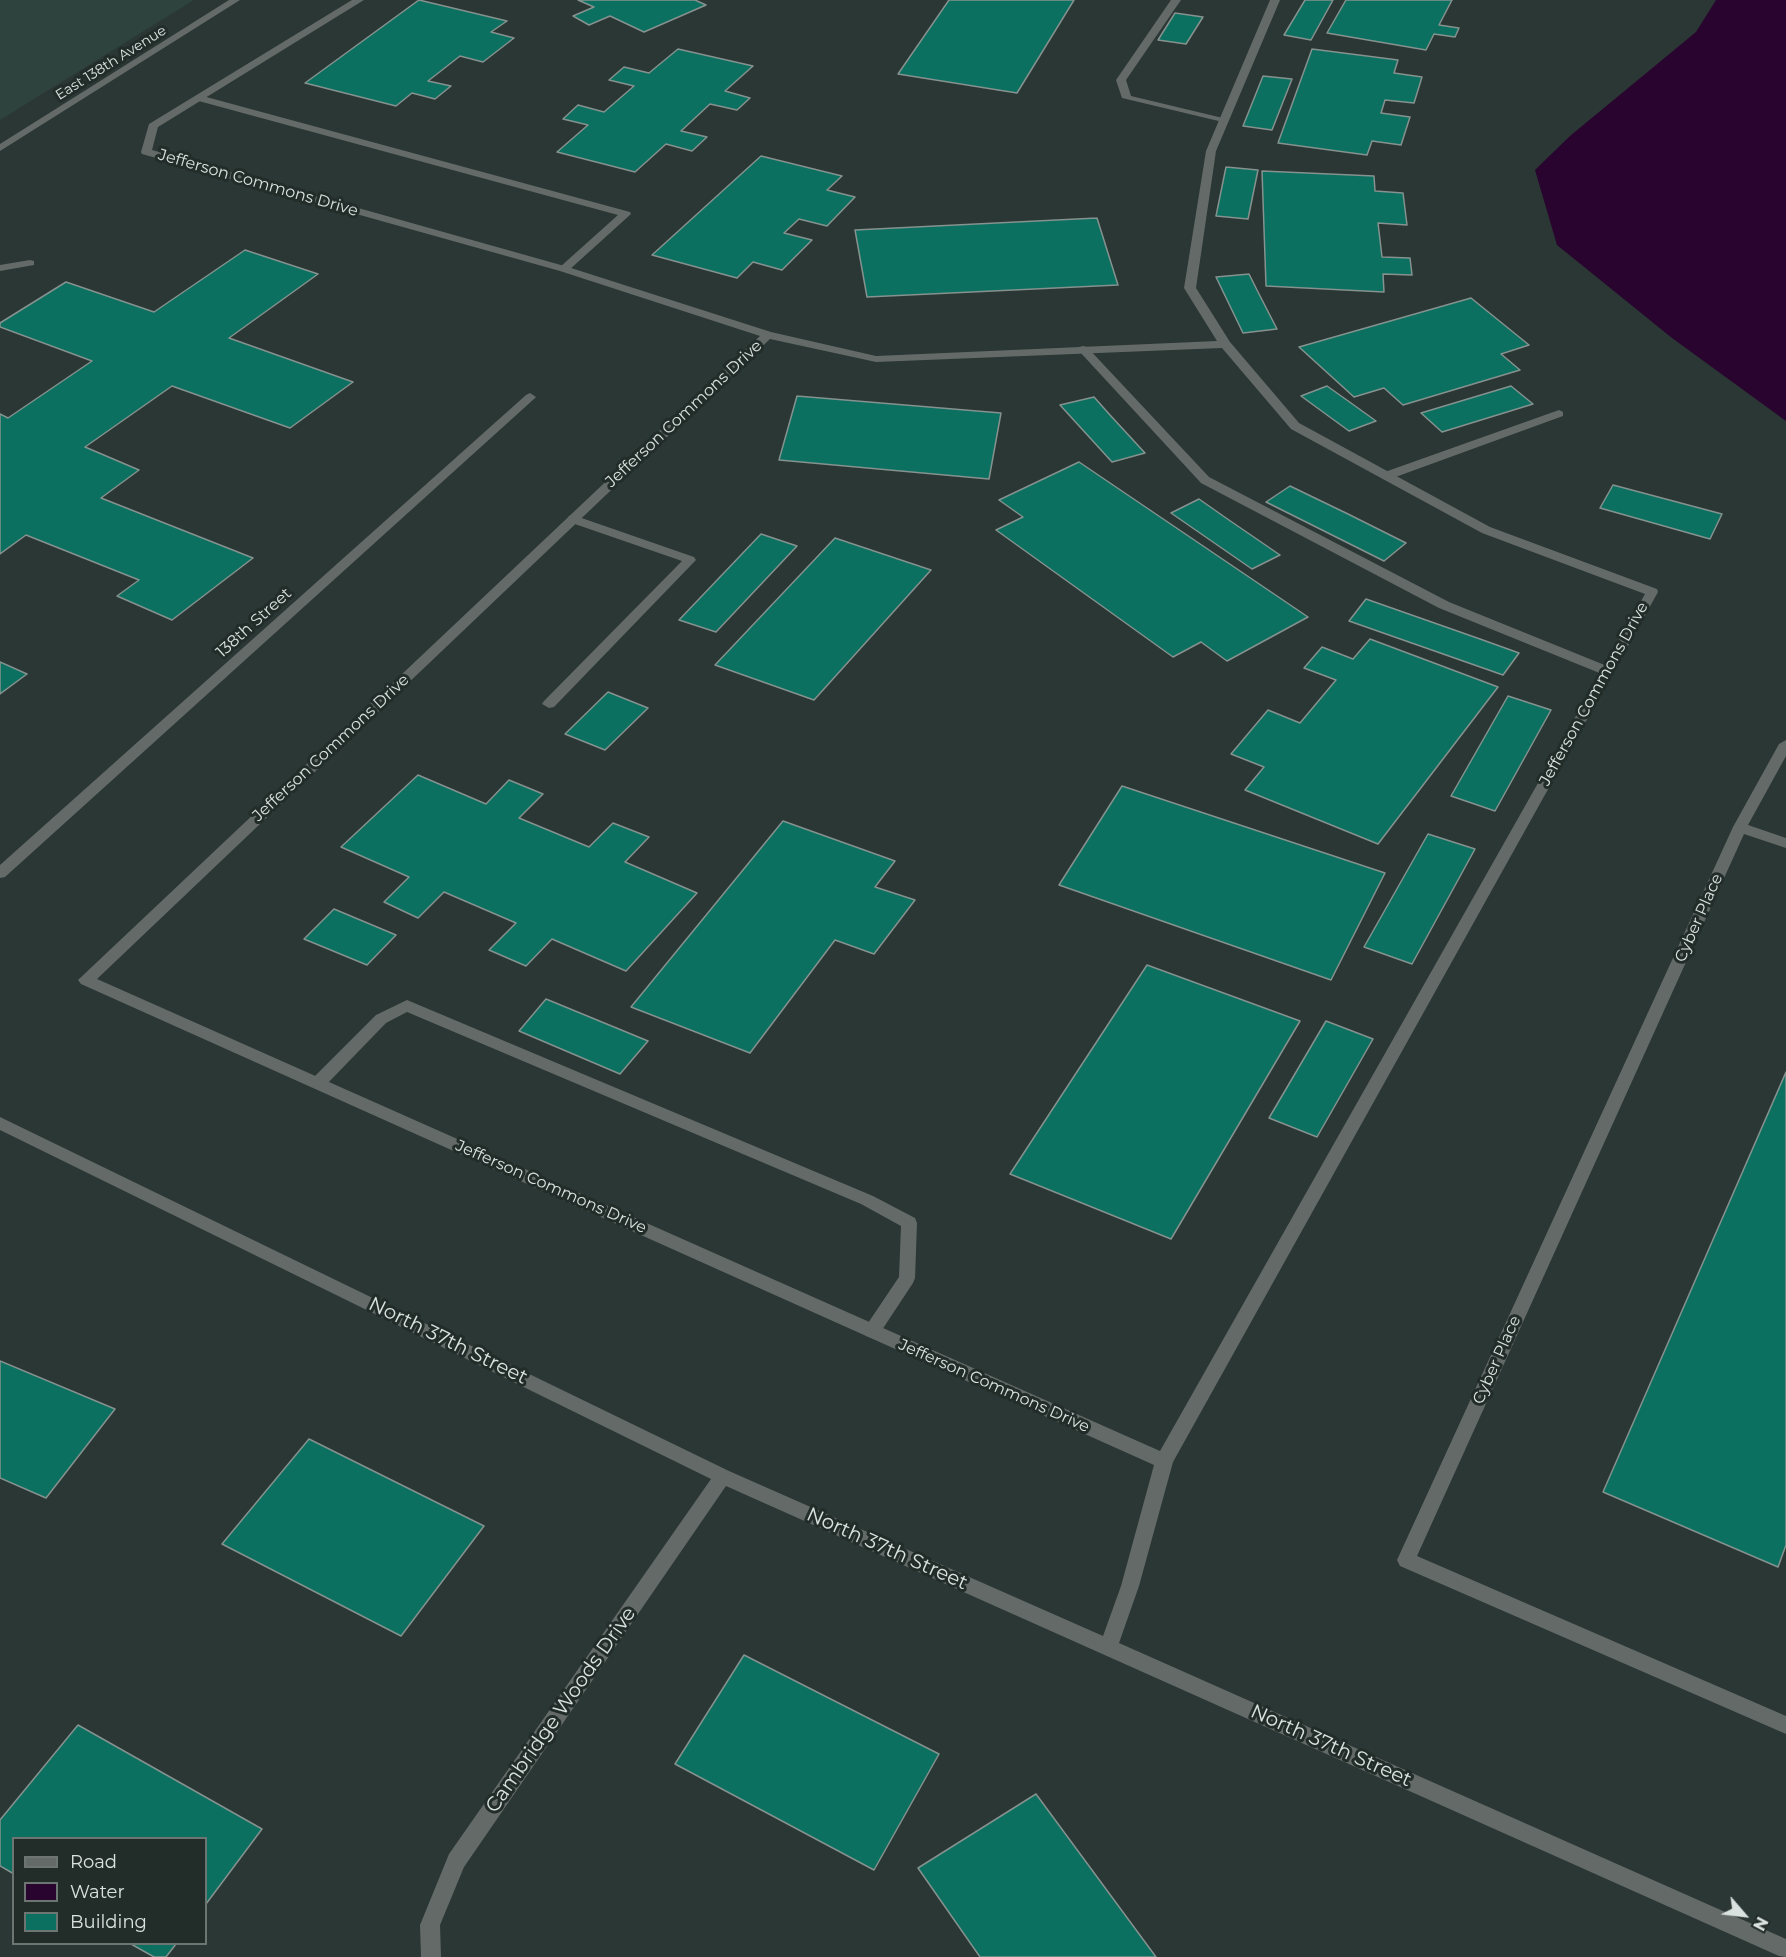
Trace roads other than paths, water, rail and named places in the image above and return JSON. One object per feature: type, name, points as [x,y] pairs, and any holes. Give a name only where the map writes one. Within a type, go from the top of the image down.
[{"type":"street","name":"East 138th Avenue","points":[[0,148],[236,0]]},
{"type":"street","name":"Jefferson Commons Drive","points":[[358,0],[153,126],[146,152],[564,269],[768,335],[86,980],[1164,1461]]},
{"type":"street","points":[[1176,0],[1121,80],[1127,98],[1223,121]]},
{"type":"street","name":"Jefferson Commons Drive","points":[[1108,1647],[1130,1586],[1164,1461],[1652,592],[1486,530],[1295,426],[1226,344],[1190,288],[1211,151],[1275,0]]},
{"type":"street","points":[[199,98],[626,214],[564,269]]},
{"type":"street","points":[[0,268],[30,262]]},
{"type":"street","points":[[768,335],[876,359],[1226,344]]},
{"type":"street","points":[[1083,349],[1205,480],[1444,605],[1607,671]]},
{"type":"street","name":"138th Street","points":[[0,873],[530,397]]},
{"type":"street","points":[[1386,476],[1559,414]]},
{"type":"street","points":[[549,704],[690,560],[573,519]]},
{"type":"street","points":[[1786,744],[1740,827],[1786,843]]},
{"type":"street","name":"Cyber Place","points":[[1740,827],[1406,1560],[1786,1725]]},
{"type":"street","points":[[318,1083],[381,1019],[407,1006],[867,1200],[909,1223],[907,1278],[872,1331]]},
{"type":"street","name":"North 37th Street","points":[[0,1123],[723,1476],[1786,1949]]},
{"type":"street","name":"Cambridge Woods Drive","points":[[431,1957],[430,1925],[456,1861],[723,1476]]},
{"type":"water","points":[[1716,0],[1786,0],[1786,421],[1672,338],[1557,245],[1535,170],[1570,136],[1696,32]]}]
